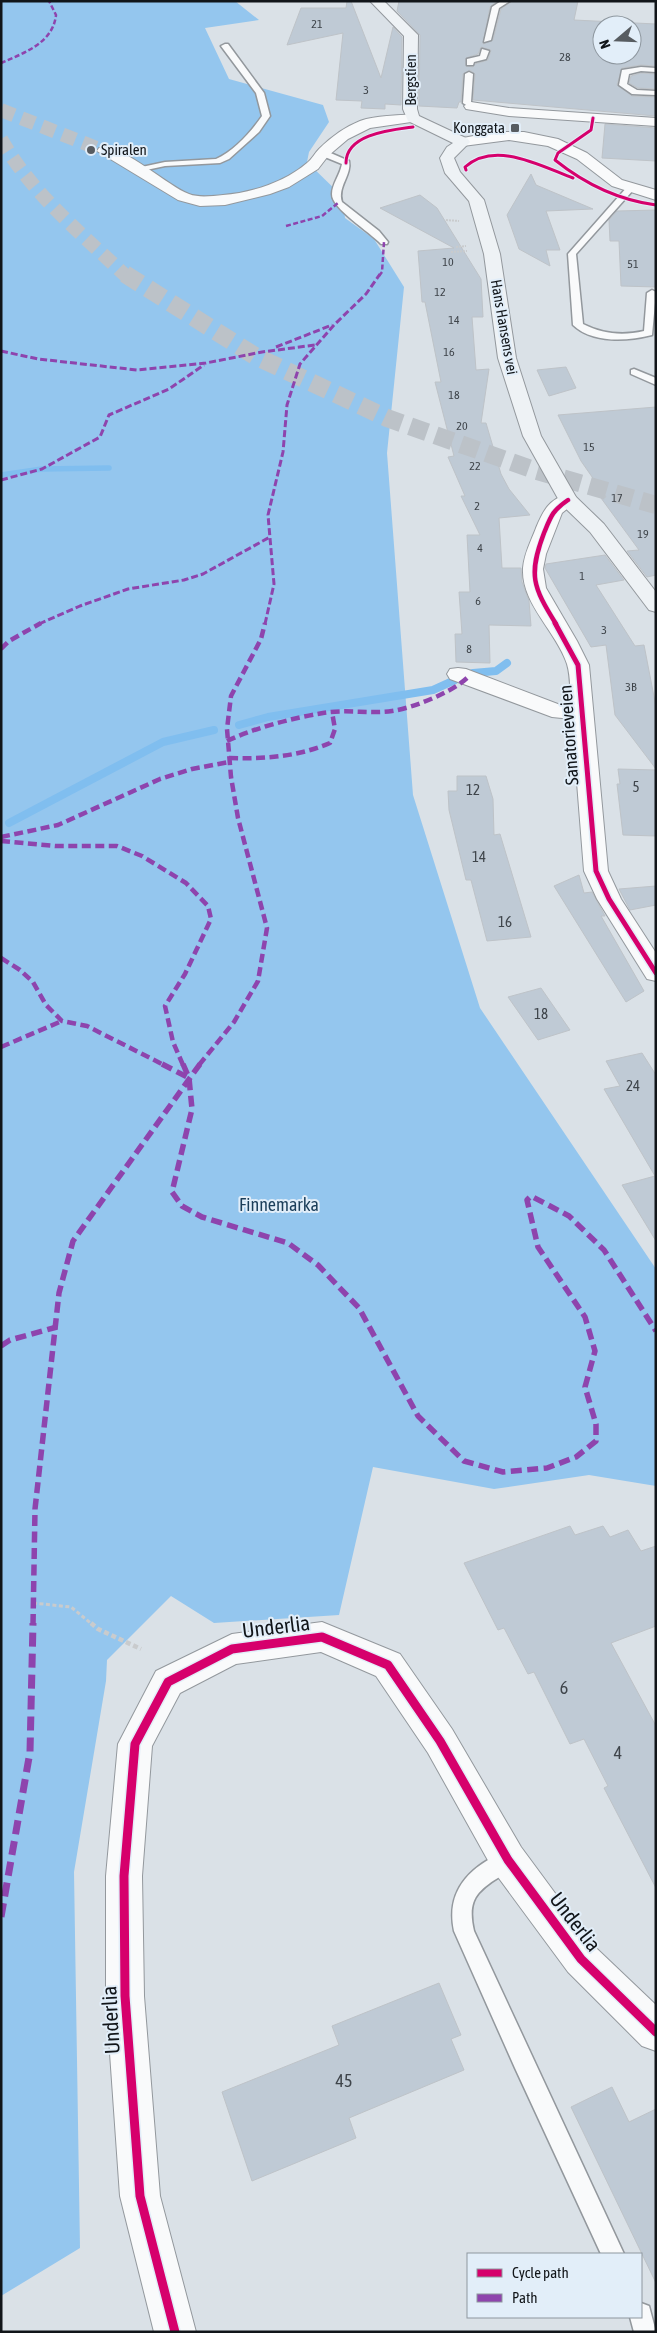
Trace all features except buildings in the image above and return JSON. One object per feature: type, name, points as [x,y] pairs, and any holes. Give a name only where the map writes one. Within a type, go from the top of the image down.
[{"type":"main road","name":"Bergstien","points":[[376,1],[411,35],[410,109],[413,118],[463,142]]},
{"type":"main road","name":"Hans Hansens vei","points":[[463,142],[452,150],[447,158],[453,173],[476,200],[492,254],[507,358],[532,436],[568,500],[597,528],[656,606]]},
{"type":"street","points":[[471,106],[509,112],[656,122]]},
{"type":"street","points":[[104,151],[140,170],[183,197],[200,201],[225,200],[265,192],[284,184],[313,166],[323,153],[343,136],[366,124],[413,118]]},
{"type":"street","points":[[463,142],[506,134],[540,138],[575,152],[614,181],[630,188],[656,195]]},
{"type":"street","name":"Sanatorieveien","points":[[568,500],[553,510],[536,554],[533,569],[536,588],[567,641],[578,665],[596,871],[609,899],[656,973]]},
{"type":"street","points":[[458,674],[560,712],[583,713]]},
{"type":"street","name":"Underlia","points":[[175,2332],[140,2196],[125,1996],[124,1904],[124,1876],[135,1744],[168,1682],[232,1649],[322,1638],[388,1665],[440,1741],[508,1860],[581,1959],[656,2032]]},
{"type":"lane","points":[[487,40],[496,7],[506,1]]},
{"type":"lane","points":[[140,170],[165,164],[207,162],[226,158],[256,130],[266,116],[260,93],[225,46]]},
{"type":"lane","points":[[470,63],[470,61],[483,57],[485,51]]},
{"type":"lane","points":[[656,70],[641,69],[625,72],[623,84],[626,88],[635,92],[656,93]]},
{"type":"lane","points":[[468,74],[467,103],[471,106]]},
{"type":"lane","points":[[323,153],[346,163],[346,170],[338,184],[335,198],[338,203],[376,233],[384,242]]},
{"type":"lane","points":[[630,188],[572,254],[578,325],[591,332],[611,338],[630,338],[649,333],[652,293]]},
{"type":"lane","points":[[634,372],[656,382]]},
{"type":"lane","points":[[508,1860],[474,1881],[465,1894],[461,1911],[466,1936],[518,2053],[613,2253]]},
{"type":"lane","points":[[642,2318],[646,2332]]},
{"type":"path","points":[[33,1603],[71,1606],[98,1628],[141,1649]]},
{"type":"green space","name":"Finnemarka","points":[[1,1],[235,1],[259,20],[205,28],[229,79],[323,105],[329,122],[309,152],[307,162],[342,196],[345,218],[374,239],[404,287],[387,453],[413,795],[480,1008],[656,1269],[656,1486],[589,1475],[494,1489],[373,1467],[339,1615],[214,1623],[171,1596],[107,1660],[106,1681],[74,1872],[80,2248],[1,2296]]},
{"type":"waterway","points":[[1,475],[42,469],[109,468]]},
{"type":"waterway","points":[[473,673],[496,671],[507,663]]},
{"type":"waterway","points":[[239,725],[268,717],[433,690],[455,680]]},
{"type":"waterway","points":[[9,823],[163,742],[214,730]]},
{"type":"tunnel","points":[[1,110],[104,151]]},
{"type":"tunnel","points":[[1,139],[13,159],[42,195],[126,276]]},
{"type":"tunnel","points":[[125,274],[255,356],[387,418],[537,471],[656,505]]},
{"type":"marked path","points":[[1,63],[27,51],[51,32],[55,24],[56,15],[49,1]]},
{"type":"marked path","points":[[286,226],[322,216],[338,203]]},
{"type":"marked path","points":[[1,1917],[30,1752],[35,1509],[59,1293],[73,1241],[189,1078],[234,1022],[258,981],[267,928],[238,818],[231,777],[227,729],[231,696],[261,639],[274,584],[268,515],[283,452],[287,405],[300,364],[334,325],[366,294],[382,272],[384,242]]},
{"type":"marked path","points":[[276,347],[332,325]]},
{"type":"marked path","points":[[1,351],[38,359],[137,370],[206,363],[262,352],[315,345]]},
{"type":"marked path","points":[[1,480],[42,469],[100,437],[109,415],[169,389],[204,365]]},
{"type":"marked path","points":[[1,649],[23,632],[60,614],[128,589],[184,580],[203,574],[270,537]]},
{"type":"marked path","points":[[227,741],[243,733],[321,713],[346,710],[392,711],[421,702],[459,686],[468,677]]},
{"type":"marked path","points":[[229,758],[293,755],[330,743],[335,729],[332,712]]},
{"type":"marked path","points":[[1,837],[58,825],[160,779],[192,769],[229,762]]},
{"type":"marked path","points":[[1,841],[56,846],[117,846],[142,856],[186,883],[208,906],[211,919],[185,974],[165,1006],[173,1042],[189,1078],[192,1109],[172,1192],[182,1206],[202,1217],[288,1243],[318,1265],[359,1308],[418,1416],[464,1461],[503,1472],[547,1468],[576,1457],[596,1441],[596,1424],[585,1387],[595,1351],[585,1317],[538,1247],[527,1200],[531,1196],[569,1216],[604,1250],[656,1331]]},
{"type":"marked path","points":[[1,958],[20,970],[33,982],[46,1005],[62,1021],[87,1026],[189,1078]]},
{"type":"marked path","points":[[1,1047],[62,1021]]},
{"type":"marked path","points":[[1,1346],[10,1340],[57,1327]]},
{"type":"cycle path","points":[[593,118],[591,130],[558,153],[555,160],[590,184],[615,196],[656,205]]},
{"type":"cycle path","points":[[346,163],[346,155],[359,141],[376,134],[413,127]]},
{"type":"cycle path","points":[[466,170],[465,167],[474,158],[486,155],[501,155],[532,163],[573,178]]},
{"type":"cycle path","points":[[568,500],[553,510],[536,554],[533,569],[536,588],[567,641],[578,665],[596,871],[609,899],[656,973]]},
{"type":"cycle path","points":[[175,2332],[140,2196],[125,1996],[124,1876],[135,1744],[168,1682],[232,1649],[322,1637],[388,1665],[440,1741],[508,1860],[581,1959],[656,2032]]},
{"type":"place","name":"Konggata","points":[[515,128]]},
{"type":"place","name":"Spiralen","points":[[91,150]]}]
